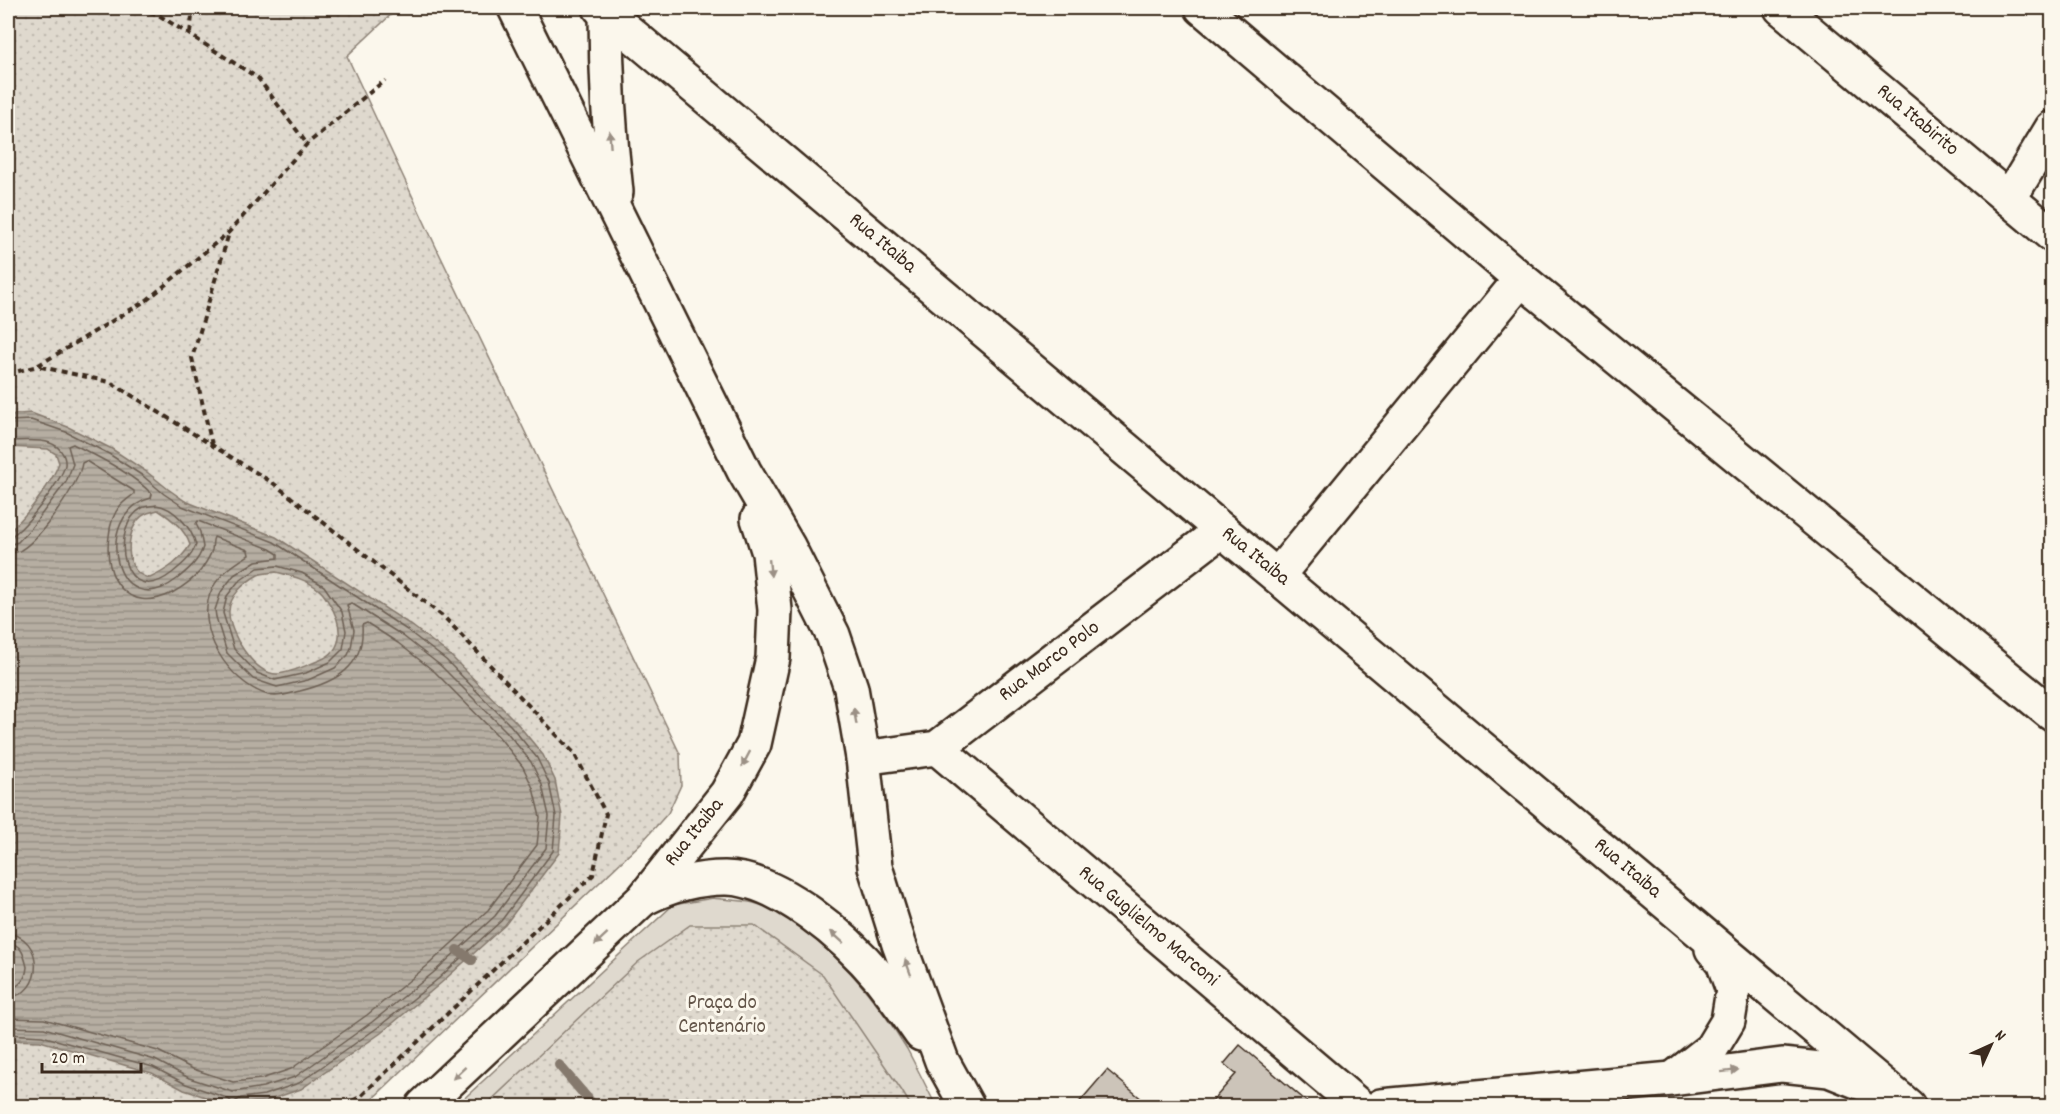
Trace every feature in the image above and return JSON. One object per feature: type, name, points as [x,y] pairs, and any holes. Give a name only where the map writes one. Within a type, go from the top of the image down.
[{"type":"street","name":"Rua Itaiba","points":[[515,8],[744,471],[788,546],[833,635],[851,688],[863,758],[874,867],[899,944],[942,1061]]},
{"type":"street","points":[[1202,8],[1521,279],[2052,714]]},
{"type":"street","name":"Rua Itabirito","points":[[1781,8],[2052,235]]},
{"type":"street","name":"Rua Itaiba","points":[[603,10],[1903,1102]]},
{"type":"street","points":[[603,10],[610,143],[619,218]]},
{"type":"street","points":[[2009,199],[2052,128]]},
{"type":"street","points":[[1278,575],[1521,279]]},
{"type":"street","name":"Rua Itaiba","points":[[423,1107],[643,899],[727,793],[754,744],[773,658],[775,609],[769,553],[744,471]]},
{"type":"street","name":"Rua Marco Polo","points":[[863,758],[936,748],[1222,530]]},
{"type":"street","name":"Rua Guglielmo Marconi","points":[[936,748],[1359,1107]]},
{"type":"street","points":[[643,899],[666,888],[693,880],[727,878],[760,885],[797,903],[837,936],[879,977],[942,1061],[967,1107]]},
{"type":"street","points":[[1672,1079],[1711,1049],[1728,1022],[1733,990],[1723,962],[1688,921]]},
{"type":"street","points":[[1381,1107],[1672,1079],[1782,1065],[1829,1070],[1903,1102]]},
{"type":"path","points":[[129,8],[157,14],[258,78],[307,144]]},
{"type":"path","points":[[189,34],[193,8]]},
{"type":"path","points":[[8,374],[37,366],[147,300],[229,232],[307,144],[385,80]]},
{"type":"path","points":[[212,445],[192,358],[229,232]]},
{"type":"path","points":[[37,366],[110,382],[273,483],[446,618],[574,753],[606,814],[592,875],[362,1096],[344,1107]]},
{"type":"green space","points":[[8,8],[398,8],[347,56],[436,247],[680,754],[681,785],[668,813],[642,842],[365,1106],[8,1106]]},
{"type":"green space","name":"Praça do Centenário","points":[[713,898],[754,903],[777,912],[799,925],[821,943],[861,985],[894,1029],[907,1049],[936,1106],[456,1106],[673,905]]},
{"type":"green space","name":"Praça do Centenário","points":[[690,925],[754,925],[823,975],[911,1106],[485,1106],[638,962]]},
{"type":"water","points":[[31,413],[68,427],[112,449],[185,501],[276,537],[411,625],[450,655],[516,722],[543,755],[555,780],[562,816],[559,853],[505,925],[381,1033],[301,1089],[266,1101],[230,1105],[184,1090],[152,1073],[40,1041],[8,1040],[8,980],[14,968],[8,952],[8,533],[43,492],[59,463],[56,454],[48,449],[8,447],[8,415]],"holes":[[[158,510],[177,525],[185,534],[190,545],[173,564],[150,578],[142,575],[132,563],[130,537],[137,521],[144,515]],[[276,572],[303,580],[321,592],[326,597],[339,627],[338,643],[328,656],[277,674],[260,667],[244,651],[233,631],[229,613],[231,601],[243,586],[258,575]]]},
{"type":"building","points":[[1240,1045],[1312,1106],[1208,1106],[1236,1074],[1224,1064]]},
{"type":"building","points":[[1107,1070],[1150,1106],[1076,1106]]},
{"type":"waterway","points":[[457,950],[472,960]]},
{"type":"waterway","points":[[559,1065],[594,1106]]}]
